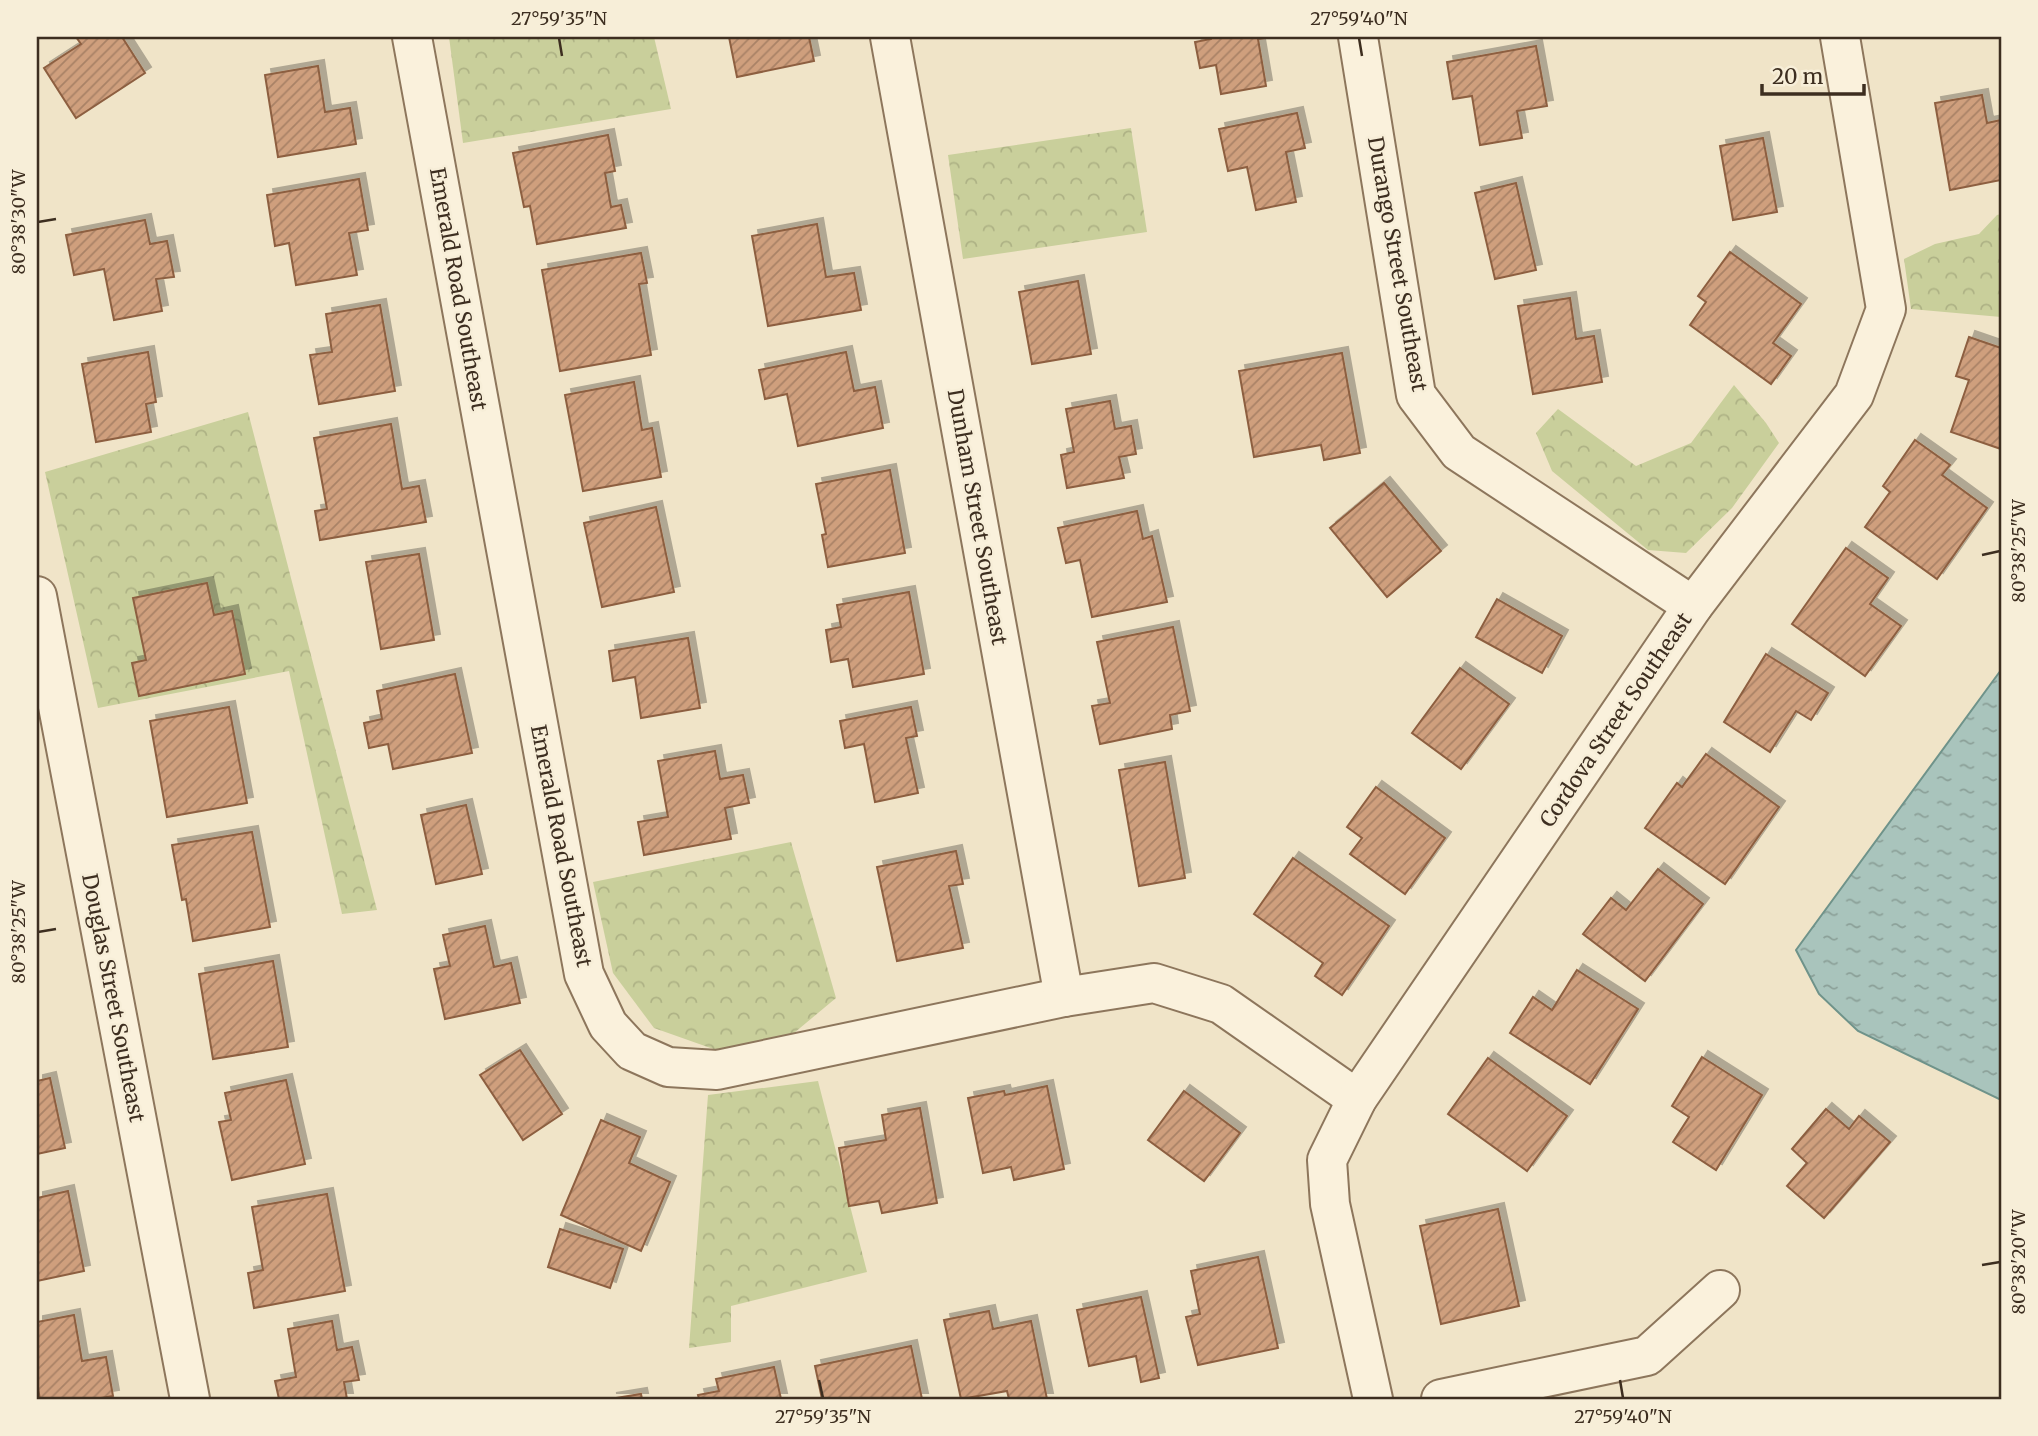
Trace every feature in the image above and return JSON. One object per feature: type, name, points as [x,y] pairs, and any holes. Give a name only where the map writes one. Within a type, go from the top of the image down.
[{"type":"street","name":"Emerald Road Southeast","points":[[412,37],[584,974],[608,1025],[632,1051],[668,1067],[717,1070],[1064,997],[1154,984],[1221,1004],[1357,1099]]},
{"type":"street","name":"Dunham Street Southeast","points":[[890,37],[1064,997]]},
{"type":"street","name":"Durango Street Southeast","points":[[1358,37],[1416,395],[1459,452],[1693,606]]},
{"type":"street","name":"Cordova Street Southeast","points":[[1373,1399],[1331,1204],[1327,1160],[1357,1099],[1693,606],[1854,395],[1886,309],[1840,37]]},
{"type":"street","name":"Douglas Street Southeast","points":[[37,596],[190,1399]]},
{"type":"street","points":[[1441,1399],[1647,1356],[1720,1290]]},
{"type":"green space","points":[[449,37],[654,37],[671,109],[463,143]]},
{"type":"green space","points":[[1131,128],[1147,232],[963,259],[948,155]]},
{"type":"green space","points":[[2001,214],[2001,317],[1911,309],[1904,259],[1935,244],[1979,234]]},
{"type":"green space","points":[[1734,385],[1779,443],[1732,508],[1686,553],[1648,550],[1552,471],[1536,433],[1558,409],[1636,466],[1691,443]]},
{"type":"green space","points":[[248,412],[377,910],[342,914],[289,671],[98,708],[45,472]]},
{"type":"green space","points":[[791,842],[836,998],[794,1033],[719,1051],[654,1028],[613,973],[593,882]]},
{"type":"green space","points":[[818,1081],[867,1272],[731,1306],[731,1342],[689,1348],[708,1095]]},
{"type":"water","points":[[2001,670],[2001,1100],[1858,1031],[1819,994],[1796,950]]},
{"type":"building","points":[[76,37],[122,37],[145,73],[76,118],[44,68],[81,44]]},
{"type":"building","points":[[729,37],[809,37],[814,61],[737,77]]},
{"type":"building","points":[[1211,37],[1272,37],[1258,39],[1266,86],[1221,94],[1216,65],[1200,68],[1195,42]]},
{"type":"building","points":[[1536,46],[1547,106],[1517,111],[1522,138],[1480,145],[1472,96],[1453,99],[1447,62]]},
{"type":"building","points":[[318,66],[325,112],[350,108],[356,144],[278,157],[265,75]]},
{"type":"building","points":[[1982,95],[1987,123],[2001,120],[2001,180],[1950,190],[1935,103]]},
{"type":"building","points":[[1297,113],[1305,148],[1286,152],[1296,202],[1256,210],[1247,167],[1228,171],[1219,129]]},
{"type":"building","points":[[608,135],[615,171],[605,173],[611,207],[621,205],[626,228],[537,244],[530,206],[524,207],[513,153]]},
{"type":"building","points":[[1763,138],[1777,212],[1733,220],[1720,146]]},
{"type":"building","points":[[359,179],[368,230],[349,233],[357,275],[296,285],[289,243],[275,246],[267,195]]},
{"type":"building","points":[[1516,183],[1536,270],[1495,279],[1475,193]]},
{"type":"building","points":[[145,220],[150,244],[167,241],[174,277],[156,279],[162,311],[114,320],[104,269],[74,275],[66,235]]},
{"type":"building","points":[[817,224],[826,277],[854,273],[861,310],[768,326],[752,236]]},
{"type":"building","points":[[1730,252],[1801,304],[1773,343],[1791,356],[1771,384],[1690,325],[1706,302],[1698,296]]},
{"type":"building","points":[[641,253],[647,283],[639,284],[651,355],[560,371],[542,270]]},
{"type":"building","points":[[1078,281],[1091,354],[1032,364],[1019,292]]},
{"type":"building","points":[[1570,298],[1576,339],[1594,336],[1602,382],[1533,394],[1518,306]]},
{"type":"building","points":[[380,305],[395,391],[319,404],[310,355],[332,352],[326,314]]},
{"type":"building","points":[[1969,337],[2001,348],[2001,449],[1951,432],[1969,380],[1956,376]]},
{"type":"building","points":[[148,352],[156,402],[146,404],[151,432],[96,442],[82,364]]},
{"type":"building","points":[[846,352],[854,391],[875,387],[883,428],[798,446],[787,394],[765,399],[759,370]]},
{"type":"building","points":[[1342,353],[1360,453],[1324,460],[1321,445],[1254,457],[1239,371]]},
{"type":"building","points":[[634,382],[642,430],[652,428],[661,477],[583,491],[565,395]]},
{"type":"building","points":[[1110,401],[1115,429],[1131,426],[1136,454],[1119,457],[1124,478],[1067,488],[1061,455],[1074,452],[1066,409]]},
{"type":"building","points":[[391,424],[402,489],[419,486],[426,522],[320,540],[315,511],[327,509],[314,438]]},
{"type":"building","points":[[1915,440],[1950,465],[1942,475],[1987,508],[1937,579],[1865,527],[1890,492],[1883,486]]},
{"type":"building","points":[[890,470],[905,553],[828,567],[822,535],[826,534],[816,484]]},
{"type":"building","points":[[1384,483],[1441,551],[1387,597],[1330,528]]},
{"type":"building","points":[[656,507],[674,592],[602,607],[584,523]]},
{"type":"building","points":[[1137,511],[1143,539],[1152,536],[1167,602],[1092,617],[1080,560],[1066,563],[1058,528]]},
{"type":"building","points":[[1846,548],[1888,578],[1870,604],[1901,626],[1865,676],[1792,624]]},
{"type":"building","points":[[419,554],[434,640],[381,649],[366,562]]},
{"type":"building","points":[[207,583],[214,615],[232,611],[245,674],[139,696],[132,663],[146,660],[133,598]]},
{"type":"building","points":[[909,592],[924,674],[853,687],[848,659],[831,662],[826,630],[841,627],[837,605]]},
{"type":"building","points":[[1497,599],[1562,636],[1542,673],[1476,637]]},
{"type":"building","points":[[1173,627],[1190,711],[1170,715],[1172,729],[1100,744],[1092,706],[1110,703],[1097,642]]},
{"type":"building","points":[[688,638],[700,708],[641,718],[635,677],[613,681],[609,651]]},
{"type":"building","points":[[1766,654],[1828,693],[1811,720],[1796,711],[1770,752],[1724,722]]},
{"type":"building","points":[[1460,668],[1509,704],[1461,769],[1412,733]]},
{"type":"building","points":[[455,674],[472,753],[393,769],[388,744],[369,748],[364,723],[382,719],[377,691]]},
{"type":"building","points":[[229,707],[247,803],[167,817],[150,721]]},
{"type":"building","points":[[911,707],[917,736],[906,738],[918,793],[875,802],[864,744],[845,748],[840,721]]},
{"type":"building","points":[[715,751],[720,779],[743,775],[749,803],[725,808],[731,839],[644,855],[638,822],[668,817],[658,761]]},
{"type":"building","points":[[1706,754],[1779,807],[1725,884],[1645,828],[1677,783],[1682,787]]},
{"type":"building","points":[[1165,762],[1185,878],[1139,886],[1119,770]]},
{"type":"building","points":[[1376,787],[1445,838],[1405,894],[1350,854],[1362,838],[1347,827]]},
{"type":"building","points":[[466,805],[482,874],[436,884],[421,815]]},
{"type":"building","points":[[252,832],[270,927],[193,941],[186,899],[182,900],[172,845]]},
{"type":"building","points":[[956,851],[963,884],[949,886],[963,948],[897,961],[877,867]]},
{"type":"building","points":[[1293,858],[1389,926],[1342,995],[1315,976],[1323,963],[1254,914]]},
{"type":"building","points":[[1658,869],[1703,904],[1645,981],[1583,934],[1611,898],[1626,910]]},
{"type":"building","points":[[485,926],[494,967],[511,963],[520,1003],[445,1019],[434,969],[450,966],[443,935]]},
{"type":"building","points":[[273,961],[288,1047],[213,1059],[199,974]]},
{"type":"building","points":[[1577,970],[1638,1009],[1590,1084],[1510,1033],[1533,997],[1552,1010]]},
{"type":"building","points":[[520,1050],[562,1114],[523,1140],[480,1075]]},
{"type":"building","points":[[1702,1057],[1762,1095],[1716,1170],[1673,1142],[1689,1117],[1672,1106]]},
{"type":"building","points":[[1488,1058],[1567,1116],[1527,1171],[1448,1114]]},
{"type":"building","points":[[50,1078],[65,1148],[37,1154],[37,1081]]},
{"type":"building","points":[[286,1080],[305,1164],[232,1180],[219,1122],[231,1120],[225,1093]]},
{"type":"building","points":[[1047,1086],[1064,1169],[1014,1180],[1011,1167],[983,1173],[968,1098],[1004,1091],[1005,1095]]},
{"type":"building","points":[[1184,1091],[1240,1133],[1204,1181],[1148,1140]]},
{"type":"building","points":[[920,1108],[937,1203],[882,1213],[879,1201],[849,1206],[839,1148],[886,1140],[882,1115]]},
{"type":"building","points":[[1826,1109],[1849,1129],[1859,1116],[1890,1142],[1824,1218],[1787,1186],[1807,1163],[1792,1149]]},
{"type":"building","points":[[601,1120],[640,1137],[629,1163],[670,1182],[641,1251],[561,1215]]},
{"type":"building","points":[[68,1191],[84,1271],[37,1281],[37,1198]]},
{"type":"building","points":[[327,1194],[345,1291],[254,1308],[248,1273],[263,1270],[252,1207]]},
{"type":"building","points":[[1498,1209],[1519,1306],[1441,1324],[1420,1226]]},
{"type":"building","points":[[560,1229],[623,1249],[610,1288],[548,1267]]},
{"type":"building","points":[[1258,1257],[1278,1348],[1198,1365],[1186,1317],[1200,1314],[1191,1271]]},
{"type":"building","points":[[1141,1297],[1159,1378],[1141,1382],[1136,1356],[1089,1366],[1077,1310]]},
{"type":"building","points":[[989,1311],[993,1329],[1031,1321],[1047,1399],[1009,1399],[1007,1391],[961,1399],[944,1320]]},
{"type":"building","points":[[74,1315],[82,1361],[106,1357],[113,1396],[95,1399],[40,1399],[37,1384],[37,1322]]},
{"type":"building","points":[[332,1321],[337,1350],[352,1347],[359,1380],[344,1382],[347,1399],[279,1399],[275,1381],[296,1377],[288,1329]]},
{"type":"building","points":[[911,1346],[922,1399],[822,1399],[815,1366]]},
{"type":"building","points":[[774,1367],[781,1399],[699,1399],[698,1395],[719,1391],[716,1379]]},
{"type":"building","points":[[641,1394],[642,1399],[610,1399]]}]
